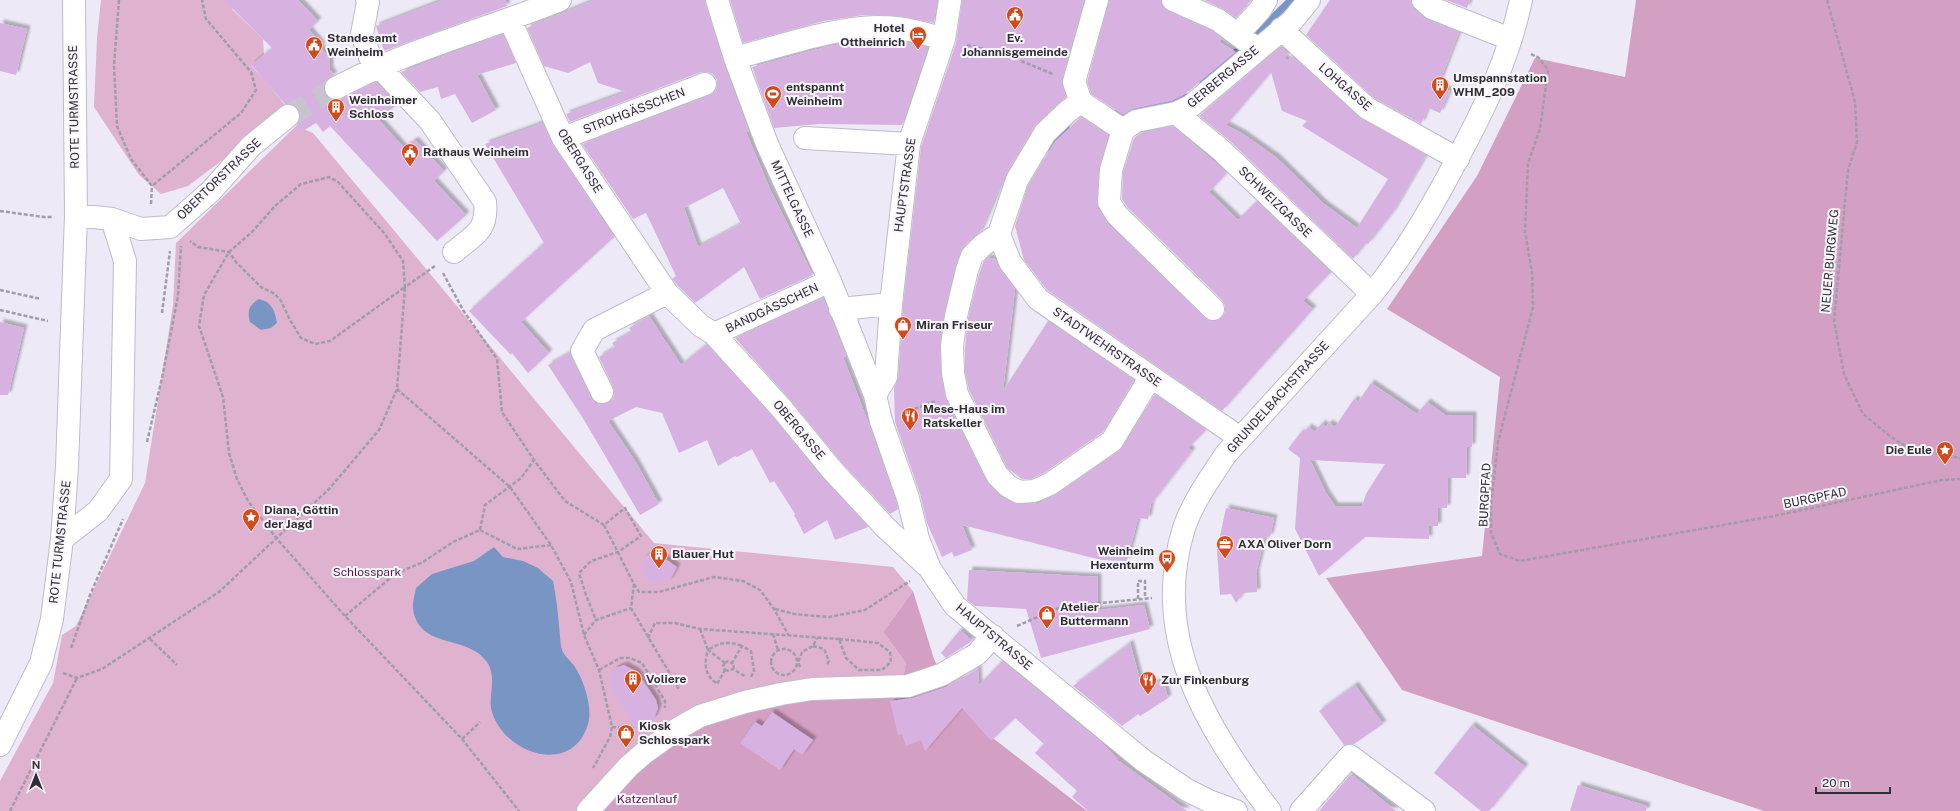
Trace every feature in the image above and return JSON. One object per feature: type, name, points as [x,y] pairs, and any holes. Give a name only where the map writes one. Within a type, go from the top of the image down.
[{"type":"street","name":"ROTE TURMSTRASSE","points":[[2,739],[41,662],[52,619],[62,539],[67,467],[76,214],[74,0]]},
{"type":"street","points":[[367,0],[368,2],[362,34],[370,57],[430,121],[485,202],[486,215],[483,227],[446,258]]},
{"type":"street","points":[[336,88],[377,66],[510,20],[560,0]]},
{"type":"street","name":"MITTELGASSE","points":[[717,0],[735,58],[767,144],[830,281],[875,396]]},
{"type":"street","name":"HAUPTSTRASSE","points":[[950,0],[944,39],[908,144],[891,304],[886,377],[875,396],[880,421],[908,498],[918,539],[930,568],[955,606],[1144,761],[1187,790],[1209,801],[1236,811]]},
{"type":"street","points":[[1097,0],[1078,92],[1068,111],[1045,133],[1017,180],[999,234],[983,245],[972,256],[967,270],[956,316],[952,346],[953,373],[957,394],[997,475],[1008,486],[1019,492],[1034,491],[1050,484],[1112,441],[1150,378]]},
{"type":"street","points":[[1173,0],[1218,20],[1257,48]]},
{"type":"street","points":[[1238,34],[1260,10],[1266,0]]},
{"type":"street","name":"GERBERGASSE","points":[[1123,130],[1136,121],[1176,113],[1191,106],[1257,48],[1292,21],[1309,0]]},
{"type":"street","points":[[1422,0],[1432,8],[1509,42]]},
{"type":"street","name":"GRUNDELBACHSTRASSE","points":[[1269,811],[1241,772],[1199,701],[1182,658],[1177,640],[1175,619],[1175,576],[1185,527],[1210,477],[1240,438],[1372,294],[1392,270],[1423,222],[1458,159],[1486,104],[1509,42],[1521,0]]},
{"type":"street","name":"OBERGASSE","points":[[510,20],[563,138],[667,293],[700,325],[714,334],[782,409],[832,470],[886,528],[930,568]]},
{"type":"street","points":[[735,58],[840,31],[880,27],[913,30],[944,39]]},
{"type":"street","name":"LOHGASSE","points":[[1281,30],[1367,108],[1458,159]]},
{"type":"street","name":"STROHGÄSSCHEN","points":[[563,138],[705,84]]},
{"type":"street","points":[[1078,92],[1123,130],[1111,170],[1109,202],[1117,215],[1214,308]]},
{"type":"street","name":"SCHWEIZGASSE","points":[[1176,113],[1221,150],[1372,294]]},
{"type":"street","name":"OBERTORSTRASSE","points":[[76,214],[112,219],[141,229],[170,227],[210,190],[251,146],[288,116]]},
{"type":"street","points":[[805,138],[908,144]]},
{"type":"street","points":[[62,539],[98,511],[121,479],[125,261],[112,219]]},
{"type":"street","name":"STADTWEHRSTRASSE","points":[[999,234],[1010,262],[1038,299],[1150,378],[1240,438]]},
{"type":"street","name":"BANDGÄSSCHEN","points":[[714,334],[830,281]]},
{"type":"street","points":[[602,392],[582,351],[594,330],[667,293]]},
{"type":"street","points":[[840,309],[891,304]]},
{"type":"street","points":[[588,811],[628,767],[644,753],[679,728],[716,710],[774,696],[812,689],[908,686],[941,674],[977,654],[993,636]]},
{"type":"street","points":[[1301,811],[1350,756],[1424,811]]},
{"type":"path","points":[[119,0],[114,65],[117,126],[131,160],[152,186],[241,113],[256,90],[251,72],[206,19],[202,0]]},
{"type":"path","name":"NEUER BURGWEG","points":[[1827,0],[1855,102],[1857,142],[1848,170],[1834,321],[1844,374],[1863,414],[1890,436],[1908,448],[1960,458]]},
{"type":"path","points":[[944,39],[1003,54]]},
{"type":"path","name":"BURGPFAD","points":[[1509,42],[1539,58],[1548,70],[1540,129],[1528,163],[1525,231],[1532,272],[1533,307],[1498,442],[1491,504],[1491,533],[1500,554],[1520,562],[1772,516],[1942,480],[1960,479]]},
{"type":"path","points":[[1021,61],[1078,92]]},
{"type":"path","points":[[62,673],[78,678],[102,669],[219,592],[276,539],[330,488],[380,430],[397,389],[405,287],[403,261],[385,234],[338,182],[328,177],[300,184],[275,206],[252,232],[229,252],[204,295],[199,326],[224,397],[229,453],[237,479],[248,501],[276,539],[345,616],[462,739],[519,811]]},
{"type":"path","points":[[0,211],[44,217],[76,214]]},
{"type":"path","points":[[185,238],[198,247],[229,252],[236,262],[261,287],[275,294],[281,301],[301,338],[314,344],[330,341],[446,258],[463,310],[497,359],[502,412],[534,460],[565,501],[604,525],[639,592],[659,592],[714,577],[743,581],[760,590],[774,609],[790,636]]},
{"type":"path","points":[[176,247],[181,246]]},
{"type":"path","points":[[162,314],[171,248]]},
{"type":"path","points":[[0,290],[41,299]]},
{"type":"path","points":[[0,310],[71,327]]},
{"type":"path","points":[[397,389],[510,487],[550,545],[571,582],[584,635],[599,670],[612,727],[610,737],[592,769]]},
{"type":"path","points":[[880,421],[957,394]]},
{"type":"path","points":[[480,530],[484,505],[521,478],[534,460]]},
{"type":"path","points":[[596,620],[579,573],[591,561],[618,552],[641,536],[625,508],[604,525]]},
{"type":"path","points":[[345,616],[395,574],[423,562],[453,542],[480,530]]},
{"type":"path","points":[[480,530],[517,549],[550,545]]},
{"type":"path","points":[[774,609],[794,614],[829,616],[865,610],[930,568]]},
{"type":"path","points":[[993,636],[1061,607],[1138,599],[1138,580],[1144,580],[1144,598]]},
{"type":"path","points":[[634,584],[631,608],[679,689]]},
{"type":"path","points":[[584,635],[596,620],[631,608]]},
{"type":"path","points":[[648,638],[655,623],[675,623],[700,629],[839,639],[878,643],[890,652],[891,662],[882,670],[859,670],[846,658],[839,639]]},
{"type":"path","points":[[700,629],[708,650],[705,669],[710,678],[717,684],[725,670],[723,666],[725,663]]},
{"type":"path","points":[[773,634],[778,650]]},
{"type":"path","points":[[150,638],[177,665]]},
{"type":"path","points":[[802,671],[798,662],[794,653],[785,648],[778,650],[771,659],[777,674],[787,675],[794,670],[798,662],[802,652],[813,646],[817,638]]},
{"type":"path","points":[[708,650],[724,642],[742,646],[751,651],[754,671],[750,679],[733,669],[729,671],[725,670]]},
{"type":"path","points":[[733,669],[734,665],[732,662],[742,646]]},
{"type":"path","points":[[813,646],[824,649],[828,661],[827,666]]},
{"type":"path","points":[[708,650],[725,663]]},
{"type":"path","points":[[599,670],[620,658],[630,658],[642,663],[665,701],[664,714]]},
{"type":"path","points":[[725,663],[728,661],[732,662]]},
{"type":"path","points":[[10,811],[78,678]]},
{"type":"path","points":[[462,739],[480,722]]},
{"type":"path","points":[[612,727],[643,728]]},
{"type":"green space","points":[[101,0],[227,0],[233,7],[232,9],[263,39],[264,55],[251,66],[285,105],[282,108],[286,112],[188,186],[161,194],[139,175],[94,107],[97,38]]},
{"type":"green space","points":[[1636,0],[1960,0],[1960,811],[1764,811],[1402,690],[1326,578],[1482,556],[1500,377],[1387,309],[1477,176],[1535,58],[1625,77]]},
{"type":"green space","name":"Schlosspark","points":[[296,126],[313,133],[654,543],[893,567],[913,591],[883,632],[906,663],[903,677],[587,811],[0,811],[0,781],[53,683],[62,635],[76,626],[145,483],[173,305],[176,243]]},
{"type":"green space","name":"Katzenlauf","points":[[913,591],[934,659],[948,687],[980,728],[1087,811],[587,811],[702,710],[903,677],[906,663],[883,632]]},
{"type":"water","points":[[259,299],[267,302],[274,311],[277,323],[271,328],[261,330],[250,322],[249,311],[251,306]]},
{"type":"water","points":[[494,547],[503,557],[523,561],[538,568],[553,581],[562,650],[575,667],[582,680],[587,695],[589,710],[588,724],[580,740],[568,750],[554,754],[539,754],[524,748],[510,739],[499,727],[492,712],[492,675],[487,662],[479,653],[424,631],[417,622],[413,609],[416,588],[432,574],[474,561]]},
{"type":"building","name":"Weinheimer Schloss","points":[[224,0],[298,0],[318,21],[309,30],[322,45],[320,47],[330,60],[330,70],[334,75],[325,82],[325,94],[330,99],[341,99],[376,82],[397,104],[379,120],[404,148],[415,140],[444,171],[434,181],[466,215],[437,241],[330,126],[323,132],[316,123],[301,132],[296,126],[300,120],[298,108],[292,104],[285,104],[251,65],[272,48]]},
{"type":"building","points":[[443,0],[505,0],[507,6],[384,51],[376,26]]},
{"type":"building","points":[[595,0],[705,0],[723,62],[749,132],[746,132],[769,187],[813,275],[760,299],[744,267],[695,303],[672,279],[676,276],[646,213],[633,219],[582,144],[709,96],[715,92],[717,80],[713,74],[701,72],[570,122],[566,114],[626,92],[598,83],[590,62],[568,73],[544,66],[527,28]],"holes":[[[723,188],[741,224],[698,247],[684,208]]]},
{"type":"building","points":[[730,0],[937,0],[934,23],[898,16],[863,15],[824,21],[743,43]]},
{"type":"building","points":[[962,0],[1084,0],[1062,79],[1062,86],[1066,97],[1034,127],[1006,174],[1000,191],[999,189],[980,232],[963,247],[955,266],[944,313],[940,344],[941,374],[945,397],[986,481],[1002,497],[1019,504],[1039,503],[1055,495],[1119,451],[1155,394],[1206,430],[1188,448],[1192,451],[1151,504],[1148,519],[1138,518],[1127,561],[1101,560],[962,525],[972,550],[954,557],[952,552],[942,557],[927,523],[920,494],[895,422],[894,388],[898,378],[903,305],[921,147],[956,43]]},
{"type":"building","points":[[1109,0],[1161,0],[1163,7],[1168,11],[1212,31],[1222,39],[1219,42],[1236,52],[1184,95],[1172,101],[1133,109],[1123,115],[1091,94],[1087,82]]},
{"type":"building","points":[[1204,0],[1251,0],[1236,18],[1223,9]]},
{"type":"building","points":[[1330,0],[1411,0],[1414,9],[1424,18],[1459,32],[1438,86],[1450,91],[1440,113],[1428,108],[1421,124],[1374,98],[1306,35]]},
{"type":"building","points":[[1446,0],[1470,0],[1467,8]]},
{"type":"building","points":[[0,23],[27,29],[16,75],[0,71]]},
{"type":"building","points":[[503,34],[516,63],[477,75],[496,110],[472,123],[455,94],[441,99],[438,87],[420,92],[401,72]]},
{"type":"building","points":[[865,40],[896,40],[928,47],[902,125],[819,124],[774,128],[752,67],[830,46]]},
{"type":"building","points":[[1281,46],[1288,53],[1284,58],[1288,61],[1292,56],[1359,117],[1426,155],[1393,212],[1368,244],[1366,243],[1353,259],[1230,141],[1199,116]],"holes":[[[1271,72],[1282,111],[1307,121],[1302,126],[1388,179],[1357,228],[1324,204],[1277,158],[1243,134],[1226,125]]]},
{"type":"building","points":[[1081,117],[1108,135],[1099,169],[1098,209],[1108,224],[1205,318],[1210,321],[1216,321],[1222,317],[1225,312],[1225,306],[1222,300],[1127,207],[1122,199],[1123,172],[1134,138],[1141,133],[1173,126],[1227,173],[1209,192],[1238,220],[1257,201],[1331,272],[1303,301],[1313,309],[1222,411],[1047,290],[1024,260],[1015,226],[1028,185],[1055,141]]},
{"type":"building","points":[[543,123],[553,145],[614,237],[521,322],[549,353],[528,373],[512,353],[511,355],[469,311],[544,243],[485,144]]},
{"type":"building","points":[[987,258],[995,259],[1000,269],[1015,289],[1003,391],[1048,321],[1134,380],[1103,432],[1044,473],[1031,479],[1022,479],[1007,468],[969,390],[965,372],[965,347],[968,318],[979,274],[983,263]]},
{"type":"building","points":[[823,298],[846,356],[843,357],[896,502],[898,509],[890,514],[841,462],[791,401],[735,338]]},
{"type":"building","points":[[649,316],[681,365],[707,344],[773,417],[823,479],[868,527],[835,540],[827,520],[804,534],[794,515],[795,514],[774,481],[770,483],[752,449],[737,457],[735,456],[718,466],[707,440],[679,453],[662,413],[636,407],[608,421],[635,461],[659,504],[640,515],[584,420],[548,365],[570,353],[591,398],[595,403],[608,403],[613,399],[614,392],[599,357],[615,347],[612,343],[632,332],[629,328]]},
{"type":"building","points":[[0,322],[24,328],[8,395],[0,395]]},
{"type":"building","points":[[1371,383],[1417,414],[1427,402],[1445,415],[1473,415],[1472,447],[1467,447],[1466,478],[1448,478],[1447,508],[1438,508],[1438,526],[1429,526],[1429,539],[1365,537],[1319,576],[1295,529],[1300,458],[1288,449],[1301,432],[1303,434],[1308,427],[1315,432],[1322,423],[1326,427],[1329,423],[1335,427],[1354,399],[1358,402]],"holes":[[[1310,460],[1385,464],[1366,494],[1362,506],[1335,506],[1326,493]]]},
{"type":"building","points":[[1226,508],[1274,518],[1270,537],[1265,536],[1256,573],[1257,592],[1243,593],[1236,603],[1231,594],[1220,595],[1217,550]]},
{"type":"building","name":"Blauer Hut","points":[[655,552],[677,567],[670,580],[660,584],[651,582],[643,572],[644,559],[648,555]]},
{"type":"building","points":[[969,570],[1098,577],[1098,610],[1144,605],[1150,629],[1041,658],[1026,609],[975,606],[967,600]]},
{"type":"building","points":[[960,630],[972,641],[946,658],[941,653]]},
{"type":"building","points":[[1130,643],[1142,688],[1163,680],[1168,698],[1140,716],[1138,714],[1122,726],[1073,686]]},
{"type":"building","points":[[1002,661],[1101,742],[1119,761],[1187,811],[1088,811],[1072,797],[1077,791],[1035,753],[1044,744],[1015,718],[991,741],[962,708],[925,751],[921,740],[906,746],[902,734],[898,735],[890,701],[912,698],[945,687],[964,678],[978,668],[979,685]]},
{"type":"building","name":"Voliere","points":[[624,665],[637,672],[656,700],[658,708],[654,718],[637,730],[611,688],[609,677],[616,668]]},
{"type":"building","points":[[1355,685],[1383,724],[1354,744],[1344,745],[1319,711]]},
{"type":"building","points":[[772,712],[813,740],[802,755],[794,749],[780,770],[740,743],[755,722],[762,726]]},
{"type":"building","points":[[1472,725],[1525,767],[1489,811],[1481,811],[1434,773]]},
{"type":"building","points":[[1351,774],[1396,811],[1319,811]]},
{"type":"building","points":[[1578,785],[1647,806],[1646,811],[1570,811]]},
{"type":"waterway","points":[[1258,32],[1291,0]]},
{"type":"waterway","points":[[1203,82],[1236,52]]},
{"type":"waterway","points":[[1115,114],[1183,99],[1186,97]]},
{"type":"waterway","points":[[1046,149],[1066,127]]},
{"type":"tunnel","points":[[288,116],[336,88]]},
{"type":"place","name":"Ev. Johannisgemeinde","points":[[1015,30]]},
{"type":"place","name":"Hotel Ottheinrich","points":[[918,50]]},
{"type":"place","name":"Standesamt Weinheim","points":[[314,60]]},
{"type":"place","name":"Umspannstation WHM_209","points":[[1440,100]]},
{"type":"place","name":"entspannt Weinheim","points":[[773,109]]},
{"type":"place","name":"Weinheimer Schloss","points":[[336,122]]},
{"type":"place","name":"Rathaus Weinheim","points":[[410,167]]},
{"type":"place","name":"Miran Friseur","points":[[903,340]]},
{"type":"place","name":"Mese-Haus im Ratskeller","points":[[910,431]]},
{"type":"place","name":"Die Eule","points":[[1945,465]]},
{"type":"place","name":"Diana, Göttin der Jagd","points":[[251,532]]},
{"type":"place","name":"AXA Oliver Dorn","points":[[1225,559]]},
{"type":"place","name":"Blauer Hut","points":[[659,569]]},
{"type":"place","name":"Weinheim Hexenturm","points":[[1167,573]]},
{"type":"place","name":"Atelier Buttermann","points":[[1047,629]]},
{"type":"place","name":"Voliere","points":[[633,694]]},
{"type":"place","name":"Zur Finkenburg","points":[[1148,695]]},
{"type":"place","name":"Kiosk Schlosspark","points":[[626,748]]}]
